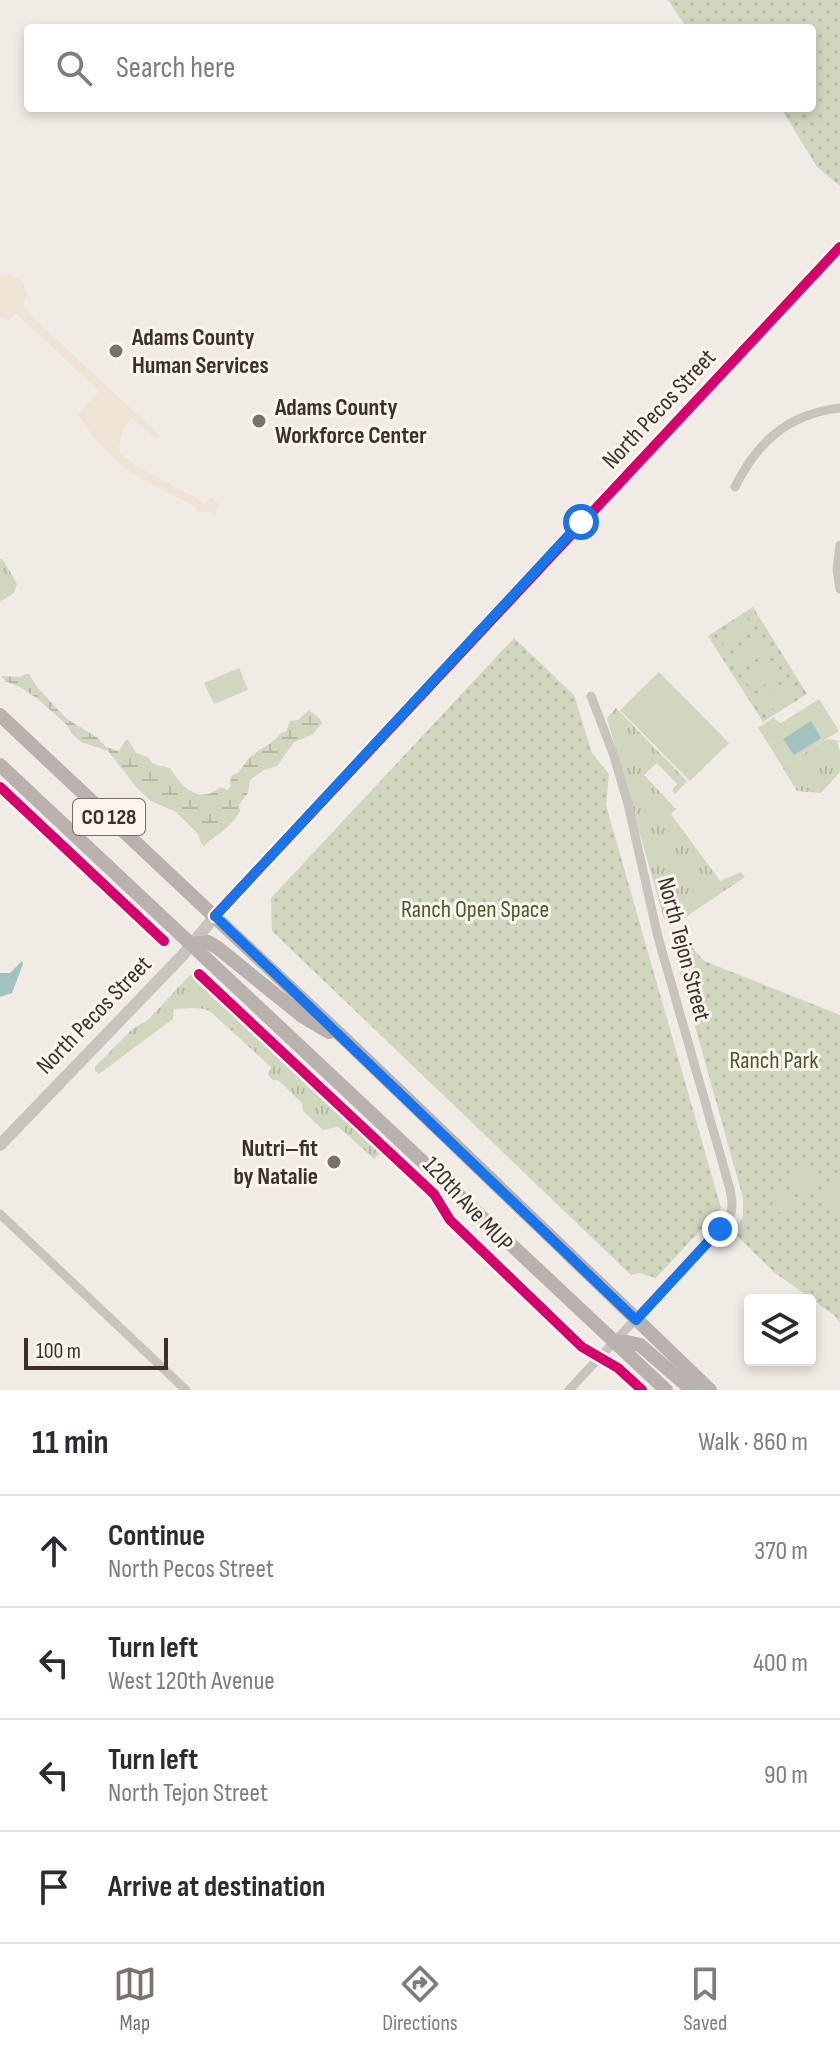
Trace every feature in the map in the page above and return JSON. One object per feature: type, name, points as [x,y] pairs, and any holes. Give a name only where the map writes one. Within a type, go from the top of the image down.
[{"type":"main road","name":"CO 128","points":[[0,715],[350,1044],[710,1390]]},
{"type":"main road","name":"CO 128","points":[[0,765],[666,1390]]},
{"type":"main road","points":[[192,944],[208,942],[218,948],[302,1016],[350,1044]]},
{"type":"main road","points":[[614,1342],[640,1345],[692,1390]]},
{"type":"street","name":"North Pecos Street","points":[[0,1145],[192,944],[840,247]]},
{"type":"street","points":[[735,487],[751,458],[777,431],[812,413],[840,408]]},
{"type":"street","points":[[840,545],[837,570],[840,589]]},
{"type":"street","name":"North Tejon Street","points":[[569,1390],[722,1227],[731,1216],[733,1205],[658,937],[628,804],[591,696]]},
{"type":"street","points":[[0,1214],[186,1390]]},
{"type":"green space","points":[[668,0],[840,0],[840,186],[817,167],[783,112],[816,112],[816,24],[684,24]]},
{"type":"green space","points":[[0,559],[17,584],[14,593],[0,602]]},
{"type":"green space","points":[[753,607],[807,694],[763,722],[708,636]]},
{"type":"green space","points":[[746,617],[755,630],[726,649],[717,635]]},
{"type":"green space","name":"Ranch Open Space","points":[[514,638],[574,695],[592,753],[609,774],[606,805],[721,1208],[656,1278],[639,1273],[631,1275],[272,931],[271,898]]},
{"type":"green space","points":[[760,638],[768,652],[739,670],[731,657]]},
{"type":"green space","points":[[773,660],[782,673],[753,692],[744,678]]},
{"type":"green space","points":[[239,668],[248,690],[214,704],[204,683]]},
{"type":"green space","points":[[659,672],[729,743],[690,781],[620,710]]},
{"type":"green space","points":[[26,674],[67,719],[98,738],[106,747],[119,751],[128,739],[136,753],[148,757],[156,765],[170,768],[185,787],[198,794],[205,795],[220,787],[228,790],[231,776],[286,732],[290,721],[298,720],[309,710],[322,723],[312,735],[294,742],[277,766],[264,770],[250,780],[248,793],[239,805],[240,811],[236,817],[204,846],[198,834],[176,812],[151,801],[136,787],[108,751],[81,742],[38,699],[1,676],[20,677]]},
{"type":"green space","points":[[787,681],[795,695],[766,713],[758,699]]},
{"type":"green space","points":[[819,699],[839,731],[788,763],[774,742],[769,745],[758,728],[774,717],[781,723]]},
{"type":"green space","points":[[616,708],[687,781],[675,794],[672,790],[677,784],[657,763],[644,775],[676,809],[671,814],[720,881],[741,872],[745,877],[684,918],[668,922],[664,919],[607,718]]},
{"type":"green space","points":[[827,739],[840,741],[837,743],[840,772],[821,793],[797,791],[769,745],[774,742],[788,763]]},
{"type":"green space","name":"Ranch Park","points":[[685,939],[704,961],[840,1015],[840,1322],[816,1302],[816,1294],[805,1294],[774,1272],[733,1232],[743,1217],[743,1198],[674,951]]},
{"type":"green space","points":[[195,974],[384,1149],[374,1159],[340,1128],[323,1130],[303,1111],[302,1103],[278,1080],[268,1075],[271,1067],[205,1009],[174,1009],[173,1019],[99,1074],[95,1071],[95,1067],[132,1029],[148,1020],[189,976]]},
{"type":"green space","points":[[800,1163],[818,1175],[806,1194],[787,1182]]},
{"type":"green space","points":[[837,1172],[840,1174],[840,1205],[835,1213],[817,1201]]},
{"type":"green space","points":[[783,1188],[801,1200],[789,1219],[771,1206]]},
{"type":"shaded area","points":[[8,274],[22,281],[27,294],[23,305],[37,321],[160,436],[156,439],[132,418],[122,431],[121,454],[204,504],[211,497],[220,506],[216,516],[197,512],[195,507],[135,475],[94,438],[78,414],[99,391],[16,313],[8,321],[0,316],[0,276]]},
{"type":"water","points":[[811,721],[821,738],[794,755],[783,739]]},
{"type":"water","points":[[22,961],[12,993],[0,997],[0,973],[10,973]]},
{"type":"cycle path","points":[[215,916],[840,247]]},
{"type":"cycle path","points":[[0,787],[164,941]]},
{"type":"cycle path","name":"120th Ave MUP","points":[[199,974],[434,1194],[450,1220],[582,1347],[618,1368],[642,1390]]},
{"type":"place","name":"Adams County Human Services","points":[[116,351]]},
{"type":"place","name":"Adams County Workforce Center","points":[[259,421]]},
{"type":"place","name":"Nutri–fit by Natalie","points":[[334,1162]]},
{"type":"route","points":[[581,522],[215,916],[636,1320],[720,1229]]}]
